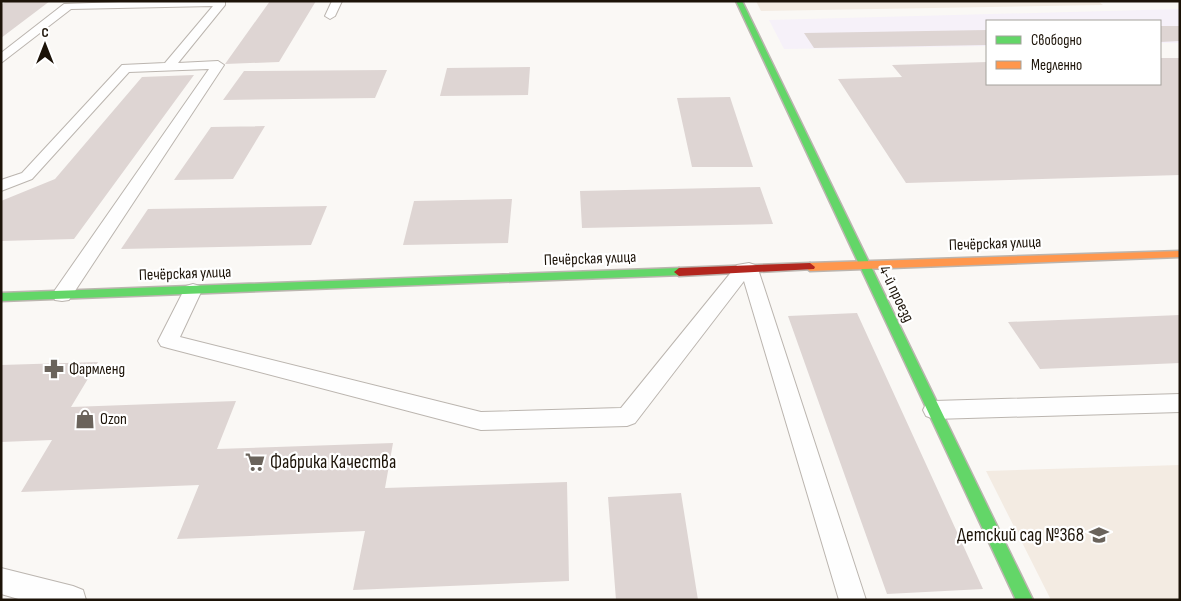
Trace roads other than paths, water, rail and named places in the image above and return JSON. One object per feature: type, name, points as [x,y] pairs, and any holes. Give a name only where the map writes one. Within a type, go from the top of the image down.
[{"type":"street","name":"4-й проезд","points":[[739,1],[1026,600]]},
{"type":"street","name":"Печёрская улица","points":[[1,297],[1180,254]]},
{"type":"lane","points":[[330,16],[338,1]]},
{"type":"lane","points":[[1,59],[68,6],[221,3],[168,67]]},
{"type":"lane","points":[[1,186],[27,176],[126,68],[218,65],[62,295]]},
{"type":"lane","points":[[193,290],[168,341],[481,421],[627,416],[746,269]]},
{"type":"lane","points":[[746,269],[853,600]]},
{"type":"lane","points":[[934,410],[1180,403]]},
{"type":"lane","points":[[1,580],[73,600]]},
{"type":"place","name":"Фармленд","points":[[54,369]]},
{"type":"place","name":"Ozon","points":[[85,419]]},
{"type":"place","name":"Фабрика Качества","points":[[255,462]]},
{"type":"place","name":"Детский сад №368","points":[[1099,535]]}]
